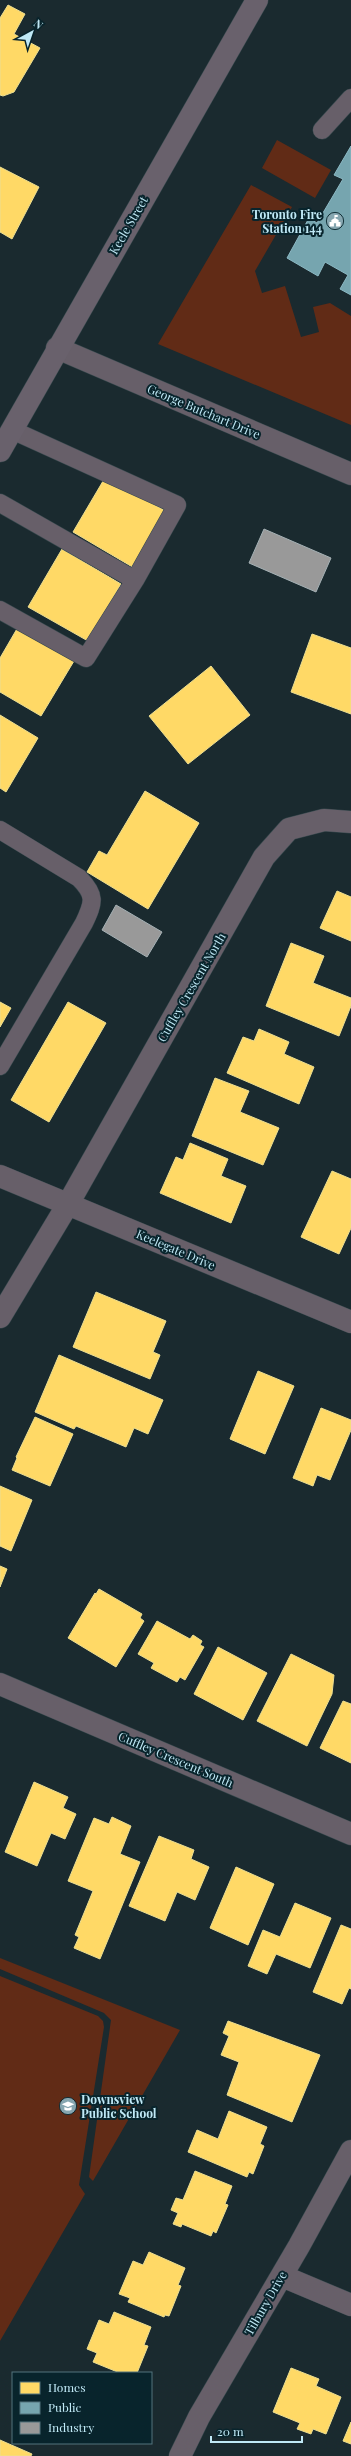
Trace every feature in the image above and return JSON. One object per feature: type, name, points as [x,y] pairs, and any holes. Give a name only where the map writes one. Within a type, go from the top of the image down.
[{"type":"main road","name":"Keele Street","points":[[0,451],[257,0]]},
{"type":"street","name":"George Butchart Drive","points":[[58,348],[351,474]]},
{"type":"street","name":"Cuffley Crescent North","points":[[68,1204],[264,857],[289,829],[324,820],[351,822]]},
{"type":"street","name":"Keelegate Drive","points":[[0,1176],[351,1322]]},
{"type":"street","points":[[0,1317],[68,1204]]},
{"type":"street","name":"Cuffley Crescent South","points":[[0,1684],[351,1834]]},
{"type":"street","name":"Tilbury Drive","points":[[180,2456],[199,2417],[282,2276],[351,2151]]},
{"type":"street","points":[[282,2276],[351,2305]]},
{"type":"lane","points":[[322,130],[351,98]]},
{"type":"lane","points":[[0,610],[86,658],[135,580],[177,505],[12,430]]},
{"type":"lane","points":[[0,502],[135,580]]},
{"type":"lane","points":[[0,830],[79,878],[88,887],[93,897],[91,907],[84,923],[0,1066]]},
{"type":"shaded area","points":[[277,140],[331,170],[315,198],[262,168]]},
{"type":"shaded area","points":[[251,185],[292,207],[255,271],[262,293],[285,286],[301,337],[319,332],[313,307],[330,303],[351,316],[351,425],[158,344]]},
{"type":"shaded area","points":[[0,1958],[180,2030],[93,2181],[89,2177],[111,2020],[104,2013],[0,1969]]},
{"type":"shaded area","name":"Downsview Public School","points":[[0,1976],[98,2016],[103,2021],[104,2027],[79,2185],[85,2194],[0,2341]]},
{"type":"building: Homes","points":[[8,5],[25,14],[14,34],[40,48],[14,92],[3,96],[0,95],[0,18]]},
{"type":"building: Homes","points":[[0,167],[39,187],[12,239],[0,232]]},
{"type":"building: Homes","points":[[106,476],[167,512],[134,568],[73,532]]},
{"type":"building: Homes","points":[[62,549],[121,584],[88,641],[28,607]]},
{"type":"building: Homes","points":[[18,627],[74,661],[41,716],[0,692],[0,658]]},
{"type":"building: Homes","points":[[312,634],[351,648],[351,714],[291,692]]},
{"type":"building: Homes","points":[[211,666],[250,715],[188,764],[149,716]]},
{"type":"building: Homes","points":[[0,715],[38,738],[6,792],[0,788]]},
{"type":"building: Homes","points":[[145,791],[199,823],[148,909],[87,872],[99,851],[107,855]]},
{"type":"building: Homes","points":[[337,891],[351,897],[351,941],[320,928]]},
{"type":"building: Homes","points":[[291,943],[324,956],[313,983],[351,998],[351,1006],[339,1036],[266,1006]]},
{"type":"building: Homes","points":[[0,1002],[11,1008],[0,1027]]},
{"type":"building: Homes","points":[[68,1002],[106,1023],[49,1122],[11,1100]]},
{"type":"building: Homes","points":[[259,1029],[289,1042],[284,1054],[314,1067],[299,1104],[227,1073],[243,1037],[254,1041]]},
{"type":"building: Homes","points":[[215,1078],[249,1091],[240,1112],[279,1128],[263,1165],[192,1136]]},
{"type":"building: Homes","points":[[190,1143],[228,1159],[221,1176],[246,1186],[231,1223],[160,1193],[176,1157],[183,1160]]},
{"type":"building: Homes","points":[[332,1171],[351,1179],[351,1228],[339,1254],[301,1237]]},
{"type":"building: Homes","points":[[96,1292],[166,1321],[153,1352],[160,1355],[150,1379],[73,1347]]},
{"type":"building: Homes","points":[[59,1355],[163,1400],[148,1434],[134,1428],[126,1447],[76,1426],[74,1429],[35,1412]]},
{"type":"building: Homes","points":[[258,1371],[294,1386],[265,1454],[230,1439]]},
{"type":"building: Homes","points":[[321,1408],[351,1420],[351,1430],[330,1480],[317,1475],[313,1486],[293,1478]]},
{"type":"building: Homes","points":[[35,1417],[73,1434],[50,1486],[12,1470],[17,1458],[16,1457]]},
{"type":"building: Homes","points":[[0,1486],[32,1500],[11,1551],[0,1546]]},
{"type":"building: Homes","points":[[0,1566],[7,1569],[0,1587]]},
{"type":"building: Homes","points":[[99,1589],[142,1614],[140,1618],[144,1621],[116,1667],[68,1638],[95,1593],[96,1594]]},
{"type":"building: Homes","points":[[157,1621],[190,1639],[193,1635],[202,1641],[200,1645],[204,1647],[185,1680],[180,1677],[177,1682],[151,1668],[154,1663],[138,1654]]},
{"type":"building: Homes","points":[[218,1647],[267,1673],[243,1720],[194,1694]]},
{"type":"building: Homes","points":[[291,1654],[334,1675],[332,1694],[307,1746],[257,1721]]},
{"type":"building: Homes","points":[[343,1701],[351,1704],[351,1763],[320,1748]]},
{"type":"building: Homes","points":[[34,1782],[68,1797],[63,1808],[76,1814],[65,1839],[51,1833],[37,1866],[5,1852]]},
{"type":"building: Homes","points":[[112,1817],[131,1826],[120,1854],[140,1862],[100,1959],[74,1948],[79,1937],[75,1935],[93,1891],[68,1881],[94,1818],[109,1824]]},
{"type":"building: Homes","points":[[159,1836],[194,1850],[191,1859],[209,1867],[195,1900],[177,1892],[165,1921],[129,1906]]},
{"type":"building: Homes","points":[[236,1867],[274,1884],[248,1945],[210,1928]]},
{"type":"building: Homes","points":[[295,1903],[331,1918],[310,1968],[276,1954],[267,1974],[248,1966],[263,1930],[280,1937]]},
{"type":"building: Homes","points":[[341,1925],[351,1929],[351,1989],[349,1988],[342,2004],[313,1992]]},
{"type":"building: Homes","points":[[228,2021],[320,2055],[292,2122],[227,2095],[239,2062],[221,2055],[229,2036],[223,2033]]},
{"type":"building: Homes","points":[[229,2111],[267,2127],[260,2144],[264,2146],[253,2174],[249,2172],[247,2177],[188,2152],[197,2130],[218,2139]]},
{"type":"building: Homes","points":[[195,2171],[232,2186],[225,2204],[228,2205],[216,2233],[213,2231],[211,2236],[182,2224],[181,2227],[173,2224],[178,2213],[171,2210],[176,2198],[183,2200]]},
{"type":"building: Homes","points":[[149,2252],[185,2268],[178,2285],[181,2286],[169,2316],[165,2315],[164,2317],[128,2302],[130,2298],[119,2294],[133,2261],[143,2265]]},
{"type":"building: Homes","points":[[114,2312],[151,2327],[144,2345],[148,2346],[137,2372],[118,2372],[93,2362],[97,2353],[87,2349],[99,2320],[109,2324]]},
{"type":"building: Homes","points":[[291,2368],[319,2379],[316,2386],[341,2397],[326,2434],[313,2429],[311,2434],[297,2429],[300,2423],[273,2412]]},
{"type":"building: Homes","points":[[351,2422],[351,2444],[343,2441]]},
{"type":"building: Homes","points":[[0,2440],[32,2454],[31,2456],[0,2456]]},
{"type":"building: Public","name":"Toronto Fire Station 144","points":[[351,146],[351,295],[340,289],[348,275],[325,262],[318,276],[287,258],[309,218],[317,223],[343,179],[334,175]]},
{"type":"building: Industry","points":[[264,529],[331,558],[316,592],[249,563]]},
{"type":"building: Industry","points":[[116,905],[162,932],[147,957],[102,930]]},
{"type":"place","name":"Toronto Fire Station 144","points":[[335,221]]},
{"type":"place","name":"Downsview Public School","points":[[68,2106]]}]
